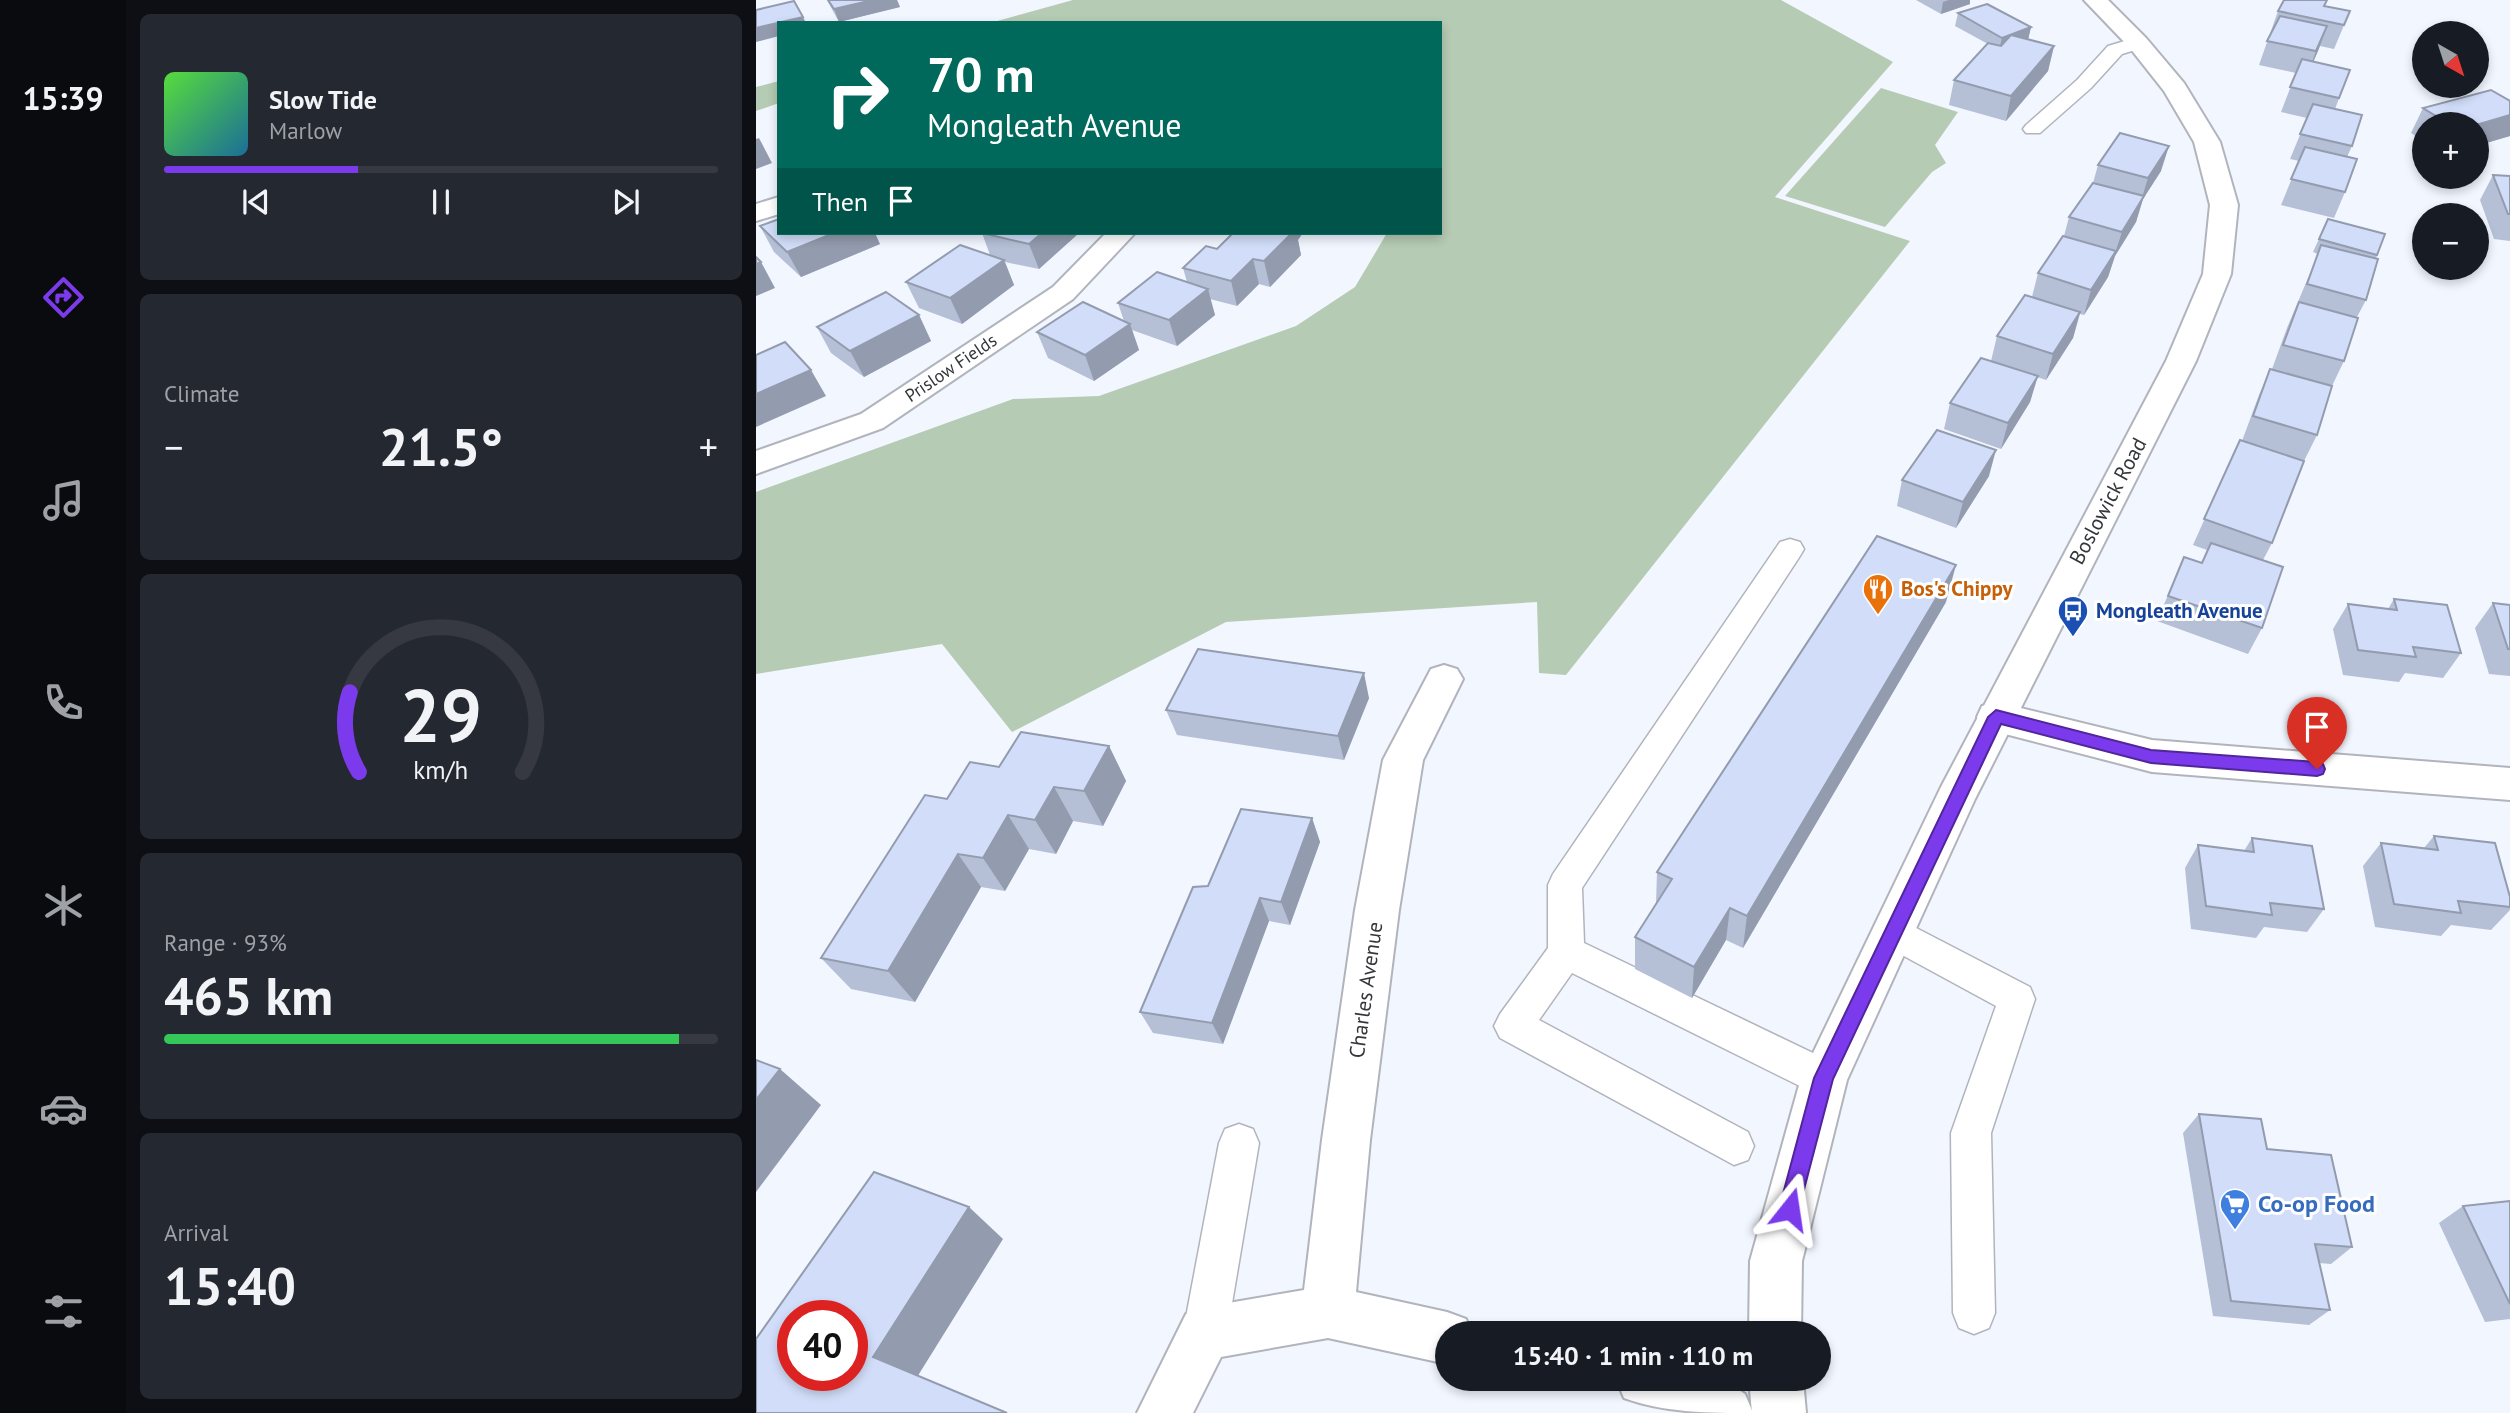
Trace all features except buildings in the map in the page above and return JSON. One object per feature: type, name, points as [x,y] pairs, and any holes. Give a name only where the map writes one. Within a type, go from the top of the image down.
[{"type":"street","name":"Boslowick Road","points":[[1775,1321],[1776,1262],[1824,1078],[1996,717],[2140,442],[2180,360],[2217,274],[2224,205],[2207,142],[2175,88],[2100,1]]},
{"type":"street","points":[[756,213],[777,206]]},
{"type":"street","name":"Prislow Fields","points":[[756,463],[872,421],[1063,293],[1119,235]]},
{"type":"street","name":"Charles Avenue","points":[[1328,1312],[1346,1140],[1377,910],[1403,760],[1444,679]]},
{"type":"street","points":[[1996,717],[2151,756],[2510,784]]},
{"type":"street","points":[[1164,1413],[1205,1333],[1328,1312],[1435,1335]]},
{"type":"street","points":[[1693,1391],[1726,1413]]},
{"type":"street","points":[[1777,1391],[1779,1413]]},
{"type":"lane","points":[[2033,129],[2084,84],[2115,50],[2138,43]]},
{"type":"lane","points":[[1734,1146],[1513,1026],[1566,952],[1565,885],[1790,549]]},
{"type":"lane","points":[[1893,932],[2017,999],[1971,1133],[1974,1312]]},
{"type":"lane","points":[[1566,952],[1824,1078]]},
{"type":"lane","points":[[1205,1333],[1239,1143]]},
{"type":"green space","points":[[1073,0],[1781,0],[1893,62],[1775,197],[1910,241],[1566,675],[1539,673],[1537,602],[1226,622],[1012,732],[942,644],[756,674],[756,492],[1013,399],[1099,396],[1296,326],[1355,287],[1386,235],[1442,235],[1442,21],[997,21]]},
{"type":"green space","points":[[777,82],[777,104],[756,111],[756,87]]},
{"type":"green space","points":[[1881,88],[1958,112],[1935,145],[1946,163],[1932,172],[1885,227],[1785,196]]},
{"type":"place","name":"Bos's Chippy","points":[[1878,616]]},
{"type":"place","name":"Mongleath Avenue","points":[[2073,638]]},
{"type":"place","name":"Co-op Food","points":[[2235,1231]]},
{"type":"route","points":[[1790,1209],[1824,1078],[1996,717],[2151,756],[2317,769]]}]
